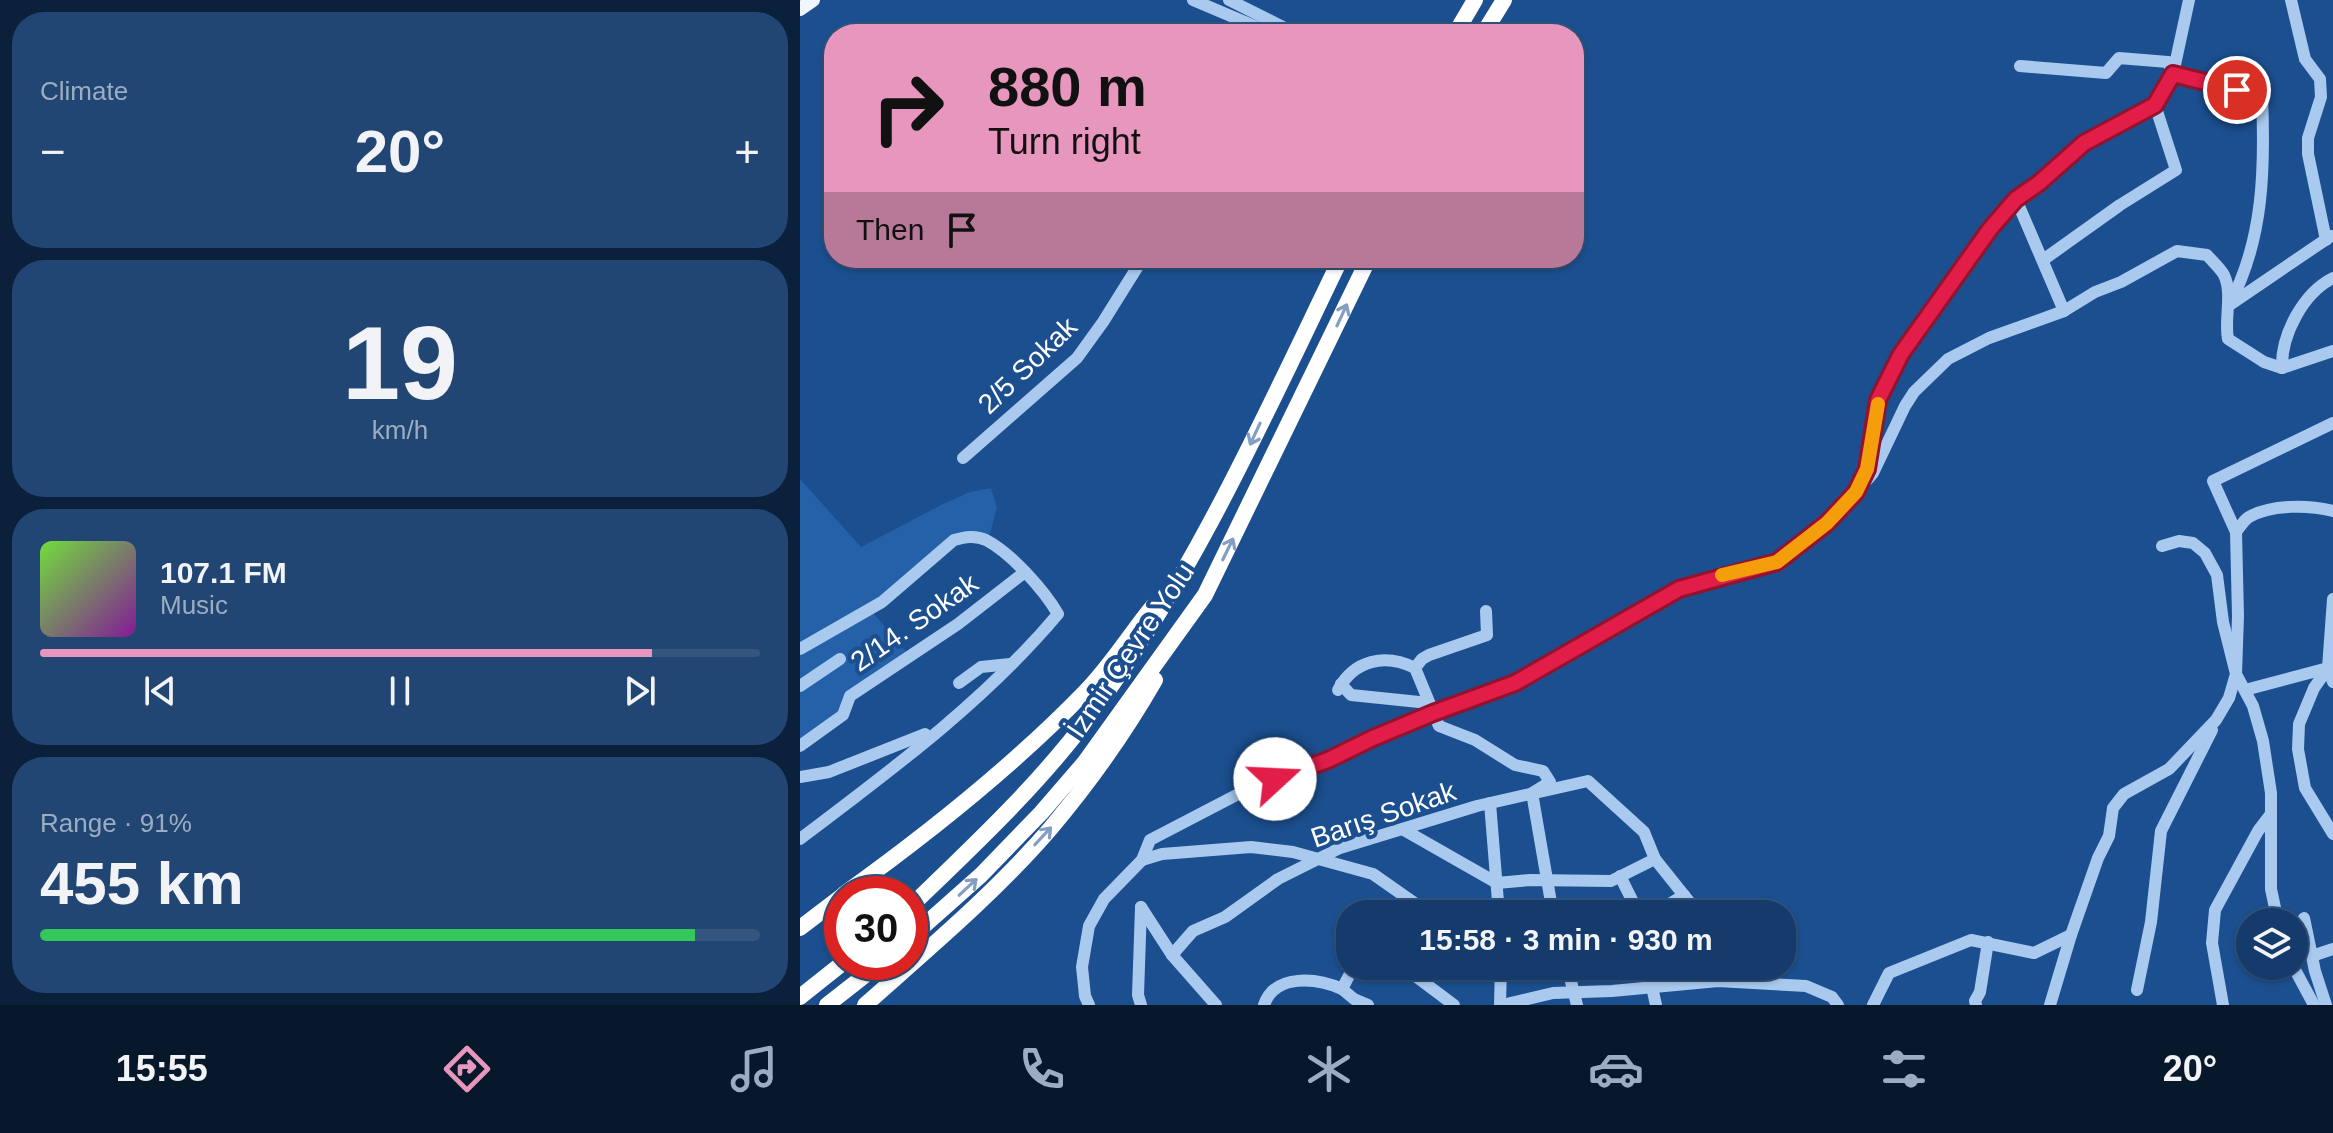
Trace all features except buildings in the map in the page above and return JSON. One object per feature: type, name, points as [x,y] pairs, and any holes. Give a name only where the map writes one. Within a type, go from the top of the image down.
[{"type":"highway","points":[[1461,24],[1475,0]]},
{"type":"highway","points":[[1489,24],[1504,0]]},
{"type":"highway","name":"İzmir Çevre Yolu","points":[[928,889],[1052,763],[1137,650],[1224,499],[1336,268]]},
{"type":"highway","name":"İzmir Çevre Yolu","points":[[928,922],[981,875],[1085,762],[1205,595],[1364,268]]},
{"type":"highway","points":[[868,876],[953,811],[1087,690],[1182,571]]},
{"type":"highway","points":[[865,1005],[1049,830],[1132,719],[1205,595]]},
{"type":"highway","points":[[800,928],[824,910]]},
{"type":"highway","points":[[800,997],[824,978]]},
{"type":"highway","points":[[827,1005],[859,980]]},
{"type":"main road","points":[[800,9],[813,0]]},
{"type":"street","points":[[1193,0],[1249,24]]},
{"type":"street","points":[[1229,0],[1277,24]]},
{"type":"street","points":[[1856,492],[1867,469],[1878,400],[1901,354],[1990,229],[2016,199],[2084,143],[2155,105],[2173,74],[2189,0]]},
{"type":"street","points":[[2228,306],[2329,237],[2308,154],[2308,138],[2321,97],[2320,79],[2305,59],[2291,0]]},
{"type":"street","points":[[2020,66],[2106,73],[2119,58],[2168,62],[2173,74]]},
{"type":"street","points":[[2173,74],[2262,95],[2265,152],[2261,210],[2241,283],[2228,306]]},
{"type":"street","points":[[2043,260],[2176,170],[2155,105]]},
{"type":"street","points":[[2016,199],[2064,311]]},
{"type":"street","points":[[1089,1005],[1082,967],[1089,926],[1104,899],[1142,860],[1150,840],[1248,789],[1328,760],[1431,708],[1515,683],[1679,589],[1777,562],[1827,523],[1873,473],[1909,399],[1948,359],[1989,338],[2064,311],[2177,251],[2207,255],[2224,276],[2228,339],[2264,362],[2282,368],[2333,351]]},
{"type":"street","name":"2/5 Sokak","points":[[963,458],[1077,358],[1137,268]]},
{"type":"street","points":[[2282,368],[2281,355],[2293,319],[2322,283],[2333,278]]},
{"type":"street","points":[[2137,990],[2151,922],[2161,831],[2229,698],[2236,674],[2236,532],[2213,481],[2333,423]]},
{"type":"street","points":[[2236,532],[2247,518],[2275,510],[2310,505],[2333,511]]},
{"type":"street","points":[[800,649],[882,602],[954,540],[969,536],[985,539],[1025,572],[1047,596],[1058,614],[1031,645],[937,730],[800,839]]},
{"type":"street","points":[[2162,546],[2179,541],[2193,543],[2205,553],[2217,575],[2223,622],[2236,674],[2253,706],[2263,741],[2271,814],[2271,889],[2275,908]]},
{"type":"street","name":"2/14. Sokak","points":[[800,746],[843,715],[850,696],[958,624],[1025,572]]},
{"type":"street","points":[[2333,599],[2328,668],[2333,682]]},
{"type":"street","points":[[1415,668],[1429,655],[1487,635],[1486,611]]},
{"type":"street","points":[[800,686],[840,659]]},
{"type":"street","points":[[1431,708],[1351,695],[1339,687],[1357,667],[1376,661],[1392,659],[1415,668],[1439,726],[1475,740],[1515,765],[1543,771],[1550,782],[1532,793],[1550,900]]},
{"type":"street","points":[[959,683],[981,667],[1011,664]]},
{"type":"street","points":[[2245,690],[2328,668]]},
{"type":"street","points":[[2328,668],[2314,688],[2299,724],[2298,749],[2305,788],[2333,834]]},
{"type":"street","points":[[2050,1005],[2071,935],[2109,836],[2113,808],[2124,794],[2169,769],[2216,720]]},
{"type":"street","points":[[800,777],[829,772],[937,730]]},
{"type":"street","name":"Barış Sokak","points":[[1172,955],[1193,931],[1225,917],[1278,879],[1340,848],[1490,803],[1588,781],[1644,832],[1655,859]]},
{"type":"street","points":[[1490,803],[1498,900]]},
{"type":"street","points":[[2223,1005],[2212,943],[2215,910],[2258,831],[2271,814]]},
{"type":"street","points":[[1404,830],[1497,883],[1611,881],[1655,859],[1688,900]]},
{"type":"street","points":[[1142,860],[1162,854],[1251,847],[1293,852],[1373,874],[1408,900]]},
{"type":"street","points":[[1620,876],[1632,900]]},
{"type":"street","points":[[1676,900],[1684,895]]},
{"type":"street","points":[[1141,1005],[1138,995],[1141,907],[1172,955],[1214,1005]]},
{"type":"street","points":[[1873,1005],[1889,973],[1971,940],[2034,953],[2071,935]]},
{"type":"street","points":[[2308,937],[2326,1005]]},
{"type":"street","points":[[1976,1005],[1988,942]]},
{"type":"street","points":[[2312,956],[2333,949]]},
{"type":"street","points":[[1264,1005],[1279,985],[1311,980],[1342,989],[1368,1005]]},
{"type":"street","points":[[1342,989],[1347,980]]},
{"type":"street","points":[[1421,980],[1454,1005]]},
{"type":"street","points":[[1504,980],[1508,1004],[1553,993],[1575,998],[1718,981],[1806,986],[1832,997],[1838,1005]]},
{"type":"street","points":[[1652,987],[1670,980]]},
{"type":"street","points":[[2301,980],[2314,1005]]},
{"type":"street","points":[[1652,987],[1656,1005]]},
{"type":"shaded area","points":[[800,479],[861,547],[970,492],[991,488],[997,507],[990,534],[969,532],[868,607],[909,655],[800,741]]},
{"type":"slow traffic","points":[[1722,575],[1777,562],[1827,523],[1856,492],[1867,469],[1878,404]]},
{"type":"route","points":[[1275,779],[1328,760],[1433,713],[1515,683],[1679,589],[1777,562],[1827,523],[1856,492],[1867,469],[1878,400],[1901,354],[1990,229],[2016,199],[2084,143],[2155,105],[2173,74],[2237,90]]}]
